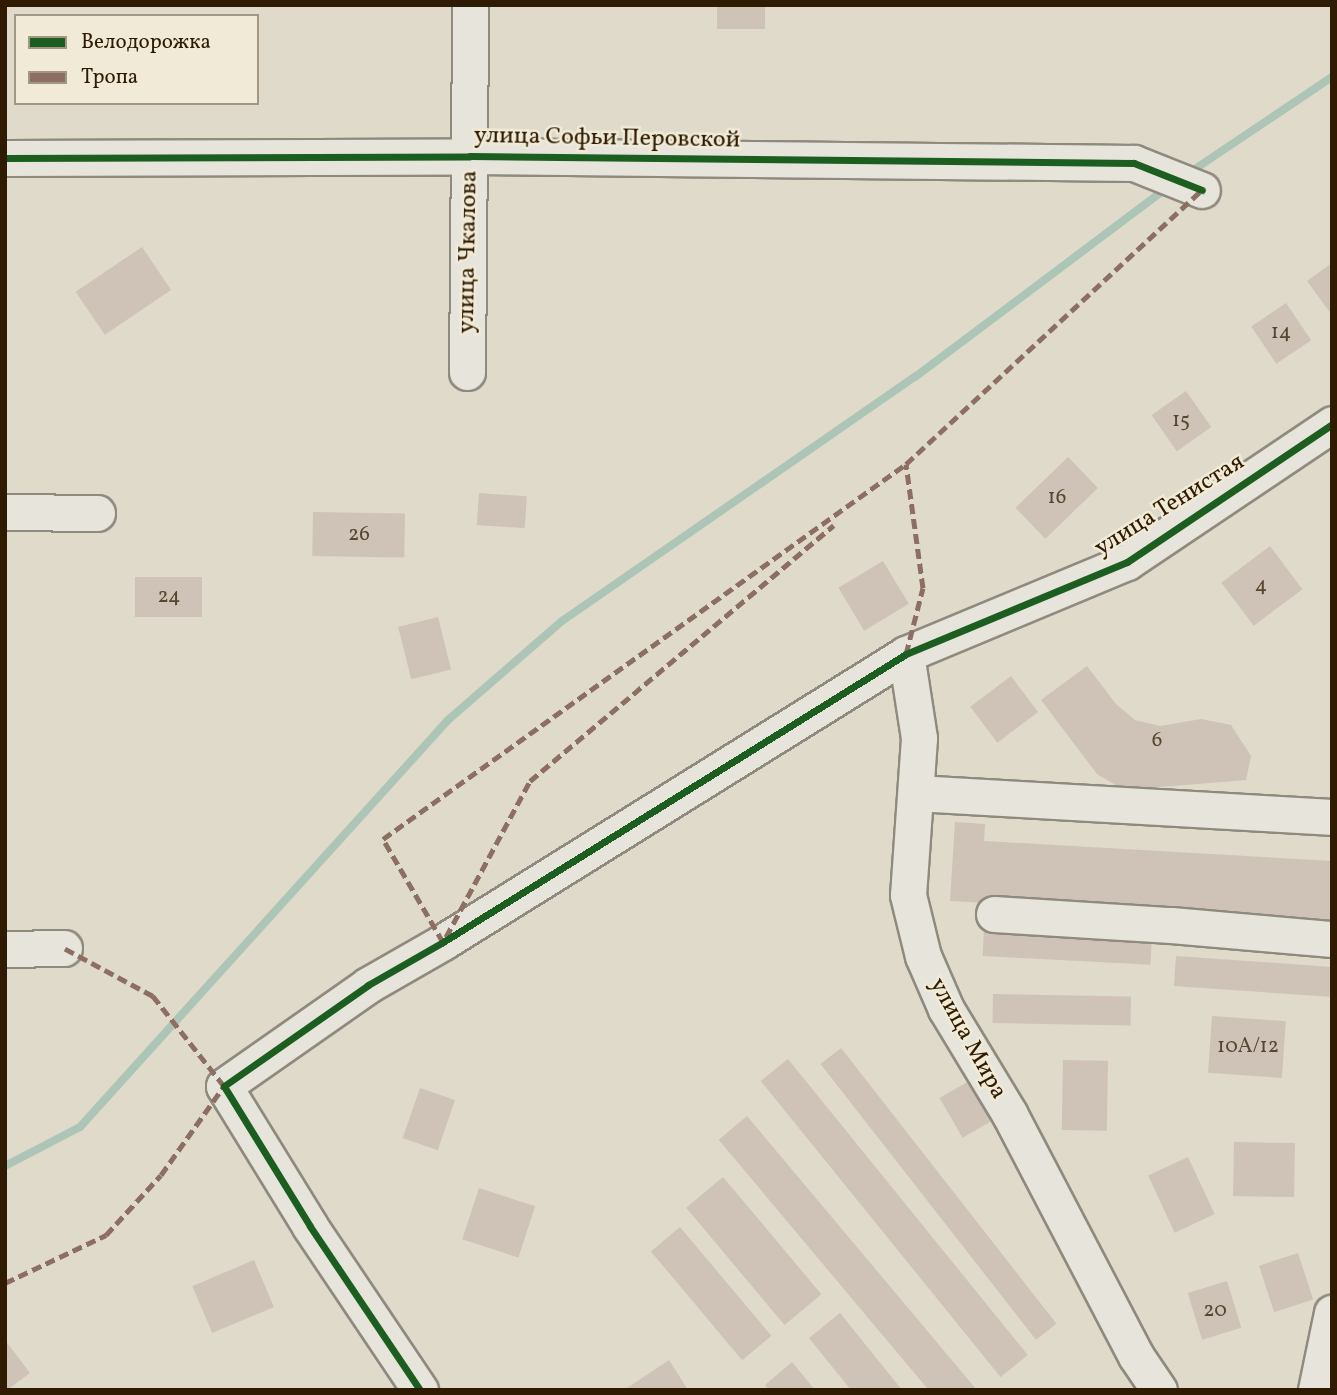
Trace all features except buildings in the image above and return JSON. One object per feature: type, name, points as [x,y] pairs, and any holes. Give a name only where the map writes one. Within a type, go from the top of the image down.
[{"type":"street","name":"улица Чкалова","points":[[467,372],[470,5]]},
{"type":"street","name":"улица Софьи Перовской","points":[[5,158],[470,156],[1134,163],[1202,190]]},
{"type":"street","name":"улица Тенистая","points":[[421,1390],[310,1226],[224,1086],[368,985],[443,942],[906,654],[1127,562],[1332,425]]},
{"type":"street","points":[[5,512],[97,513]]},
{"type":"street","name":"улица Мира","points":[[906,654],[919,738],[908,895],[923,956],[946,1009],[1009,1113],[1136,1356],[1159,1390]]},
{"type":"street","points":[[916,793],[1332,817]]},
{"type":"street","points":[[994,914],[1332,939]]},
{"type":"street","points":[[5,948],[64,948]]},
{"type":"street","points":[[1316,1390],[1332,1312]]},
{"type":"waterway","points":[[1189,173],[1332,77]]},
{"type":"waterway","points":[[5,1166],[80,1127],[448,720],[562,621],[915,377],[1169,186]]},
{"type":"marked path","points":[[906,654],[923,588],[906,464],[1202,190]]},
{"type":"marked path","points":[[443,942],[383,839],[906,464]]},
{"type":"marked path","points":[[446,937],[530,781],[834,525]]},
{"type":"marked path","points":[[5,1283],[106,1235],[161,1175],[224,1086],[153,996],[64,948]]},
{"type":"cycle path","points":[[5,158],[470,156],[1134,163],[1202,190]]},
{"type":"cycle path","points":[[420,1390],[310,1226],[224,1086],[368,985],[443,942],[906,654],[1127,562],[1332,424]]}]
